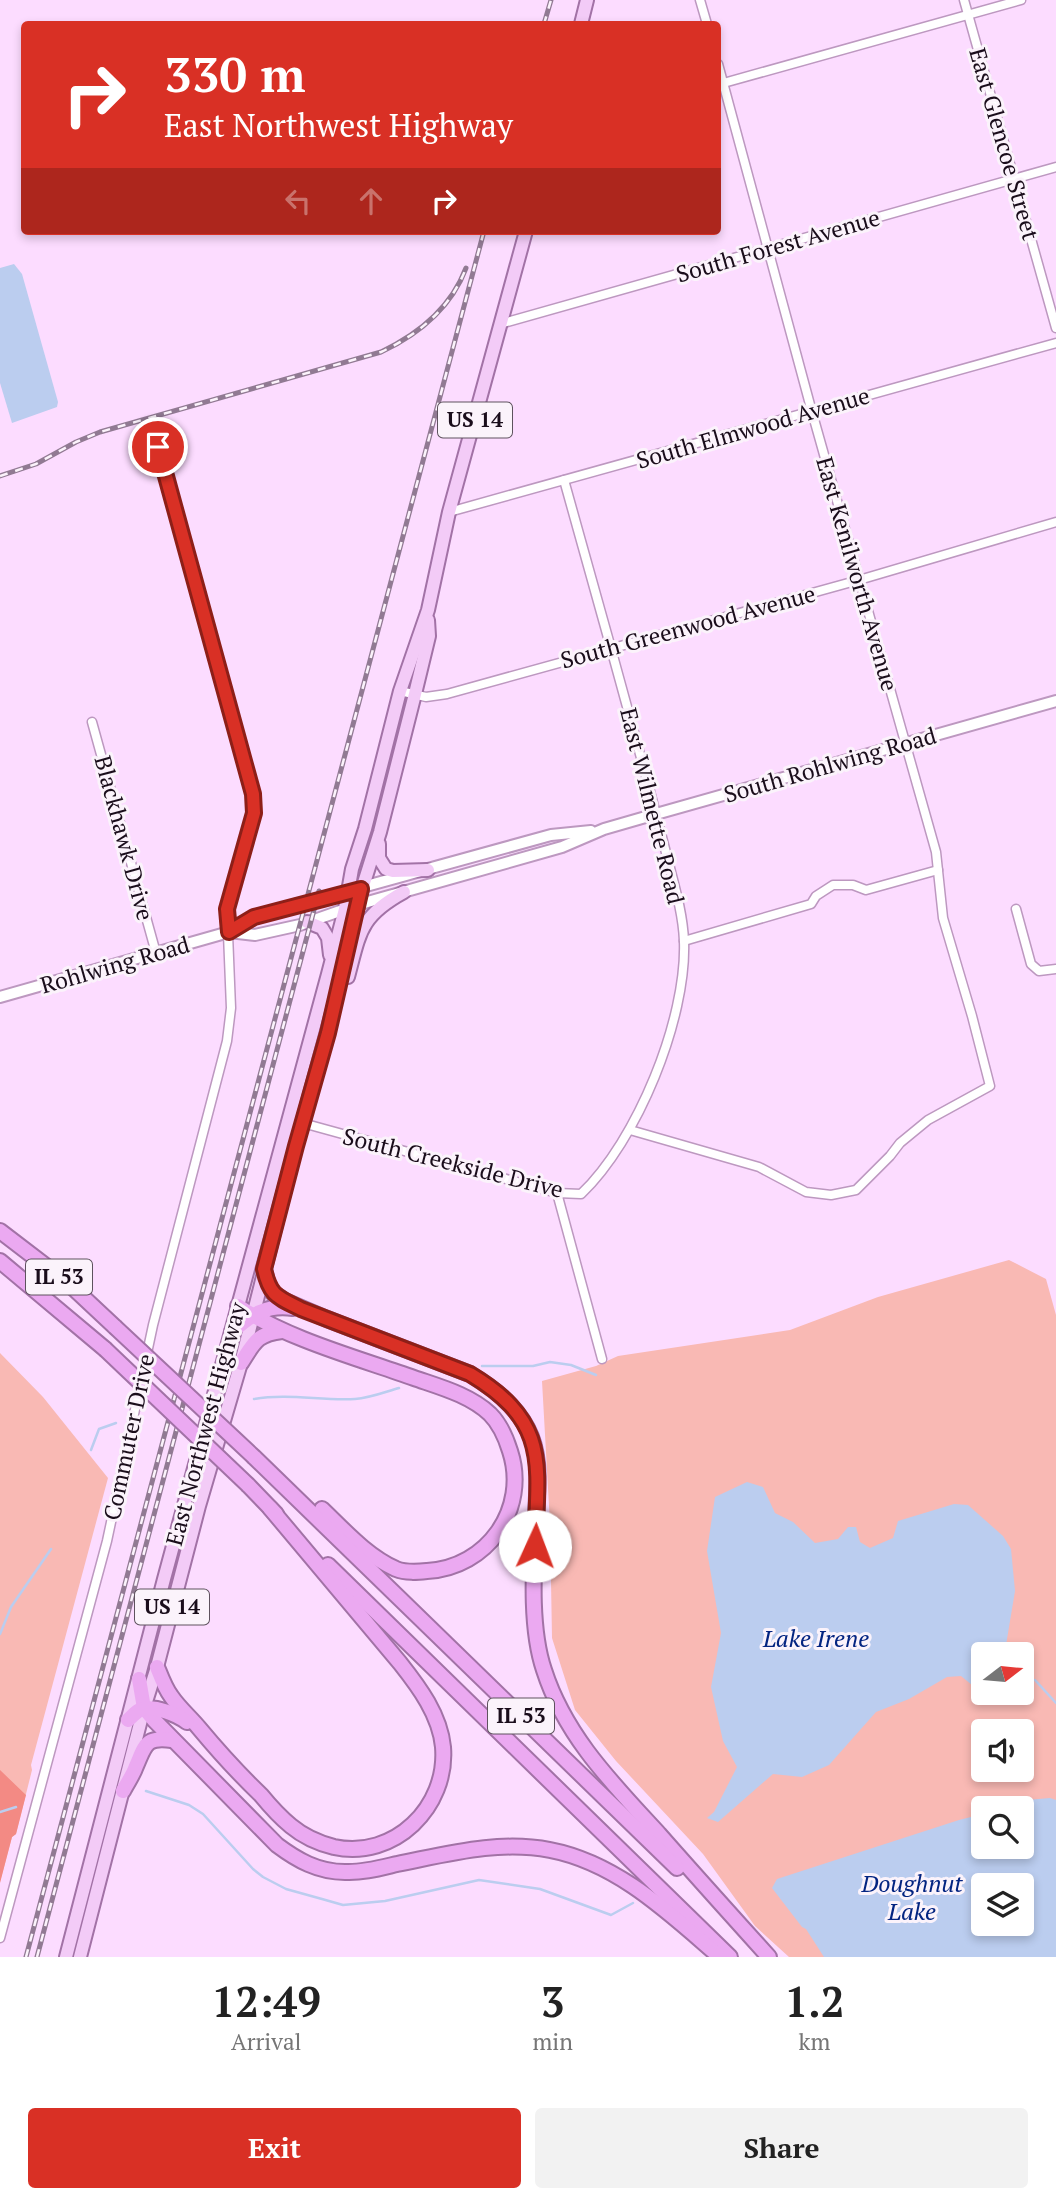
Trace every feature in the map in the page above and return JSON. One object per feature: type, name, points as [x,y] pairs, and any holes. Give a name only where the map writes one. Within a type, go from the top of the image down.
[{"type":"highway","name":"IL 53","points":[[0,1231],[68,1283],[254,1457],[769,1957]]},
{"type":"highway","name":"IL 53","points":[[0,1261],[104,1349],[248,1485],[730,1957]]},
{"type":"highway","points":[[264,1269],[268,1286],[273,1293],[301,1309],[470,1374],[489,1386],[517,1411],[535,1448],[538,1466],[534,1566],[538,1643],[542,1667],[562,1714],[598,1767],[769,1957]]},
{"type":"highway","points":[[238,1306],[282,1331],[434,1385],[481,1407],[491,1415],[508,1444],[515,1465],[516,1488],[501,1529],[479,1553],[448,1569],[412,1572],[398,1570],[366,1550],[315,1503],[274,1476]]},
{"type":"highway","points":[[232,1332],[251,1315],[274,1307],[301,1309]]},
{"type":"highway","points":[[241,1363],[255,1341],[265,1333],[282,1331]]},
{"type":"highway","points":[[157,1667],[170,1696],[289,1825],[304,1836],[348,1849],[378,1845],[406,1832],[428,1807],[440,1777],[443,1746],[438,1723],[415,1682],[270,1508]]},
{"type":"highway","points":[[139,1679],[145,1708],[172,1740],[276,1845],[299,1861],[342,1872],[358,1872],[489,1846],[512,1845],[553,1850],[600,1867],[641,1892],[720,1957]]},
{"type":"highway","points":[[128,1720],[137,1711],[145,1708],[177,1715],[214,1746]]},
{"type":"highway","points":[[123,1791],[141,1751],[147,1744],[163,1739],[172,1740]]},
{"type":"main road","points":[[582,21],[587,0]]},
{"type":"main road","name":"East Northwest Highway","points":[[355,890],[352,869],[400,691],[428,610],[449,512],[525,235]]},
{"type":"main road","name":"East Northwest Highway","points":[[80,1957],[328,1033],[355,890],[380,832],[429,636],[428,610]]},
{"type":"main road","points":[[380,832],[379,858],[386,869],[428,870]]},
{"type":"main road","points":[[328,1033],[336,1022],[363,927],[382,904],[404,892]]},
{"type":"main road","name":"East Northwest Highway","points":[[66,1957],[288,1119],[328,974],[351,907]]},
{"type":"main road","points":[[307,922],[322,928],[328,939],[331,948],[328,974]]},
{"type":"main road","points":[[74,1927],[86,1936]]},
{"type":"street","points":[[700,0],[706,21]]},
{"type":"street","name":"East Glencoe Street","points":[[964,0],[1056,328]]},
{"type":"street","points":[[721,84],[1021,0]]},
{"type":"street","name":"East Kenilworth Avenue","points":[[630,1130],[759,1167],[806,1192],[831,1195],[856,1190],[891,1156],[900,1143],[928,1120],[990,1086],[943,918],[936,852],[721,88]]},
{"type":"street","name":"South Forest Avenue","points":[[500,324],[1056,167]]},
{"type":"street","name":"South Elmwood Avenue","points":[[449,512],[1056,343]]},
{"type":"street","name":"Commuter Drive","points":[[0,1938],[107,1541],[153,1325],[227,1041],[231,1008],[227,909],[254,813],[253,794],[158,447],[151,438]]},
{"type":"street","name":"East Wilmette Road","points":[[564,480],[656,814],[679,906],[684,940],[681,980],[664,1053],[630,1130]]},
{"type":"street","name":"South Greenwood Avenue","points":[[400,691],[426,697],[447,694],[859,580],[1056,522]]},
{"type":"street","name":"South Rohlwing Road","points":[[351,907],[562,847],[604,829],[1056,701]]},
{"type":"street","name":"Blackhawk Drive","points":[[92,722],[156,953]]},
{"type":"street","name":"South Rohlwing Road","points":[[355,890],[551,835],[604,829]]},
{"type":"street","points":[[684,940],[811,904],[816,896],[833,885],[853,885],[866,890],[937,870]]},
{"type":"street","name":"Rohlwing Road","points":[[0,997],[229,932],[254,917],[355,890]]},
{"type":"street","name":"Rohlwing Road","points":[[229,932],[255,936],[351,907]]},
{"type":"street","points":[[1016,909],[1031,964],[1039,971],[1056,969]]},
{"type":"street","name":"South Creekside Drive","points":[[288,1119],[557,1193],[581,1194],[597,1180],[630,1130]]},
{"type":"street","points":[[557,1193],[601,1359]]},
{"type":"shaded area","points":[[1009,1260],[1046,1279],[1056,1315],[1056,1957],[789,1957],[755,1926],[703,1854],[616,1761],[575,1710],[552,1638],[550,1524],[542,1381],[596,1366],[618,1356],[790,1330],[878,1297]]},
{"type":"shaded area","points":[[0,1353],[43,1397],[108,1478],[31,1765],[16,1834],[12,1837],[0,1882]]},
{"type":"shaded area","points":[[0,1770],[26,1795],[0,1883]]},
{"type":"water","points":[[14,264],[22,274],[58,402],[57,407],[12,423],[0,383],[0,268]]},
{"type":"water","name":"Lake Irene","points":[[747,1482],[763,1487],[775,1513],[793,1522],[815,1543],[838,1539],[848,1527],[856,1527],[860,1542],[870,1548],[893,1538],[898,1521],[954,1504],[968,1505],[1003,1536],[1011,1549],[1015,1591],[1006,1642],[971,1642],[971,1684],[961,1676],[947,1677],[909,1699],[876,1712],[829,1765],[802,1777],[773,1774],[718,1822],[707,1818],[714,1812],[737,1767],[723,1741],[711,1687],[721,1633],[707,1551],[715,1497]]},
{"type":"water","name":"Doughnut Lake","points":[[1034,1799],[1056,1800],[1056,1957],[824,1957],[806,1929],[772,1888],[777,1879],[971,1817],[971,1859],[1034,1859]]},
{"type":"waterway","points":[[482,1366],[533,1366],[550,1362],[571,1365],[596,1375]]},
{"type":"waterway","points":[[254,1399],[355,1399],[399,1388]]},
{"type":"waterway","points":[[91,1450],[99,1429],[116,1423]]},
{"type":"waterway","points":[[0,1634],[11,1607],[51,1549]]},
{"type":"waterway","points":[[1035,1680],[1056,1703]]},
{"type":"waterway","points":[[146,1791],[189,1805],[203,1814],[263,1877],[286,1889],[343,1905],[385,1901],[479,1880],[540,1889],[611,1915],[633,1903]]},
{"type":"waterway","points":[[0,1812],[16,1807]]},
{"type":"railway","points":[[545,21],[551,0]]},
{"type":"railway","points":[[26,1957],[483,235]]},
{"type":"railway","points":[[0,476],[36,464],[100,432],[381,352],[408,337],[432,318],[452,295],[466,268]]},
{"type":"railway","points":[[37,1957],[319,891]]},
{"type":"route","points":[[158,447],[253,794],[254,813],[227,909],[229,932],[254,917],[361,889],[328,1033],[264,1269],[268,1286],[273,1293],[301,1309],[470,1374],[505,1399],[517,1411],[535,1448],[539,1485],[535,1546]]}]
